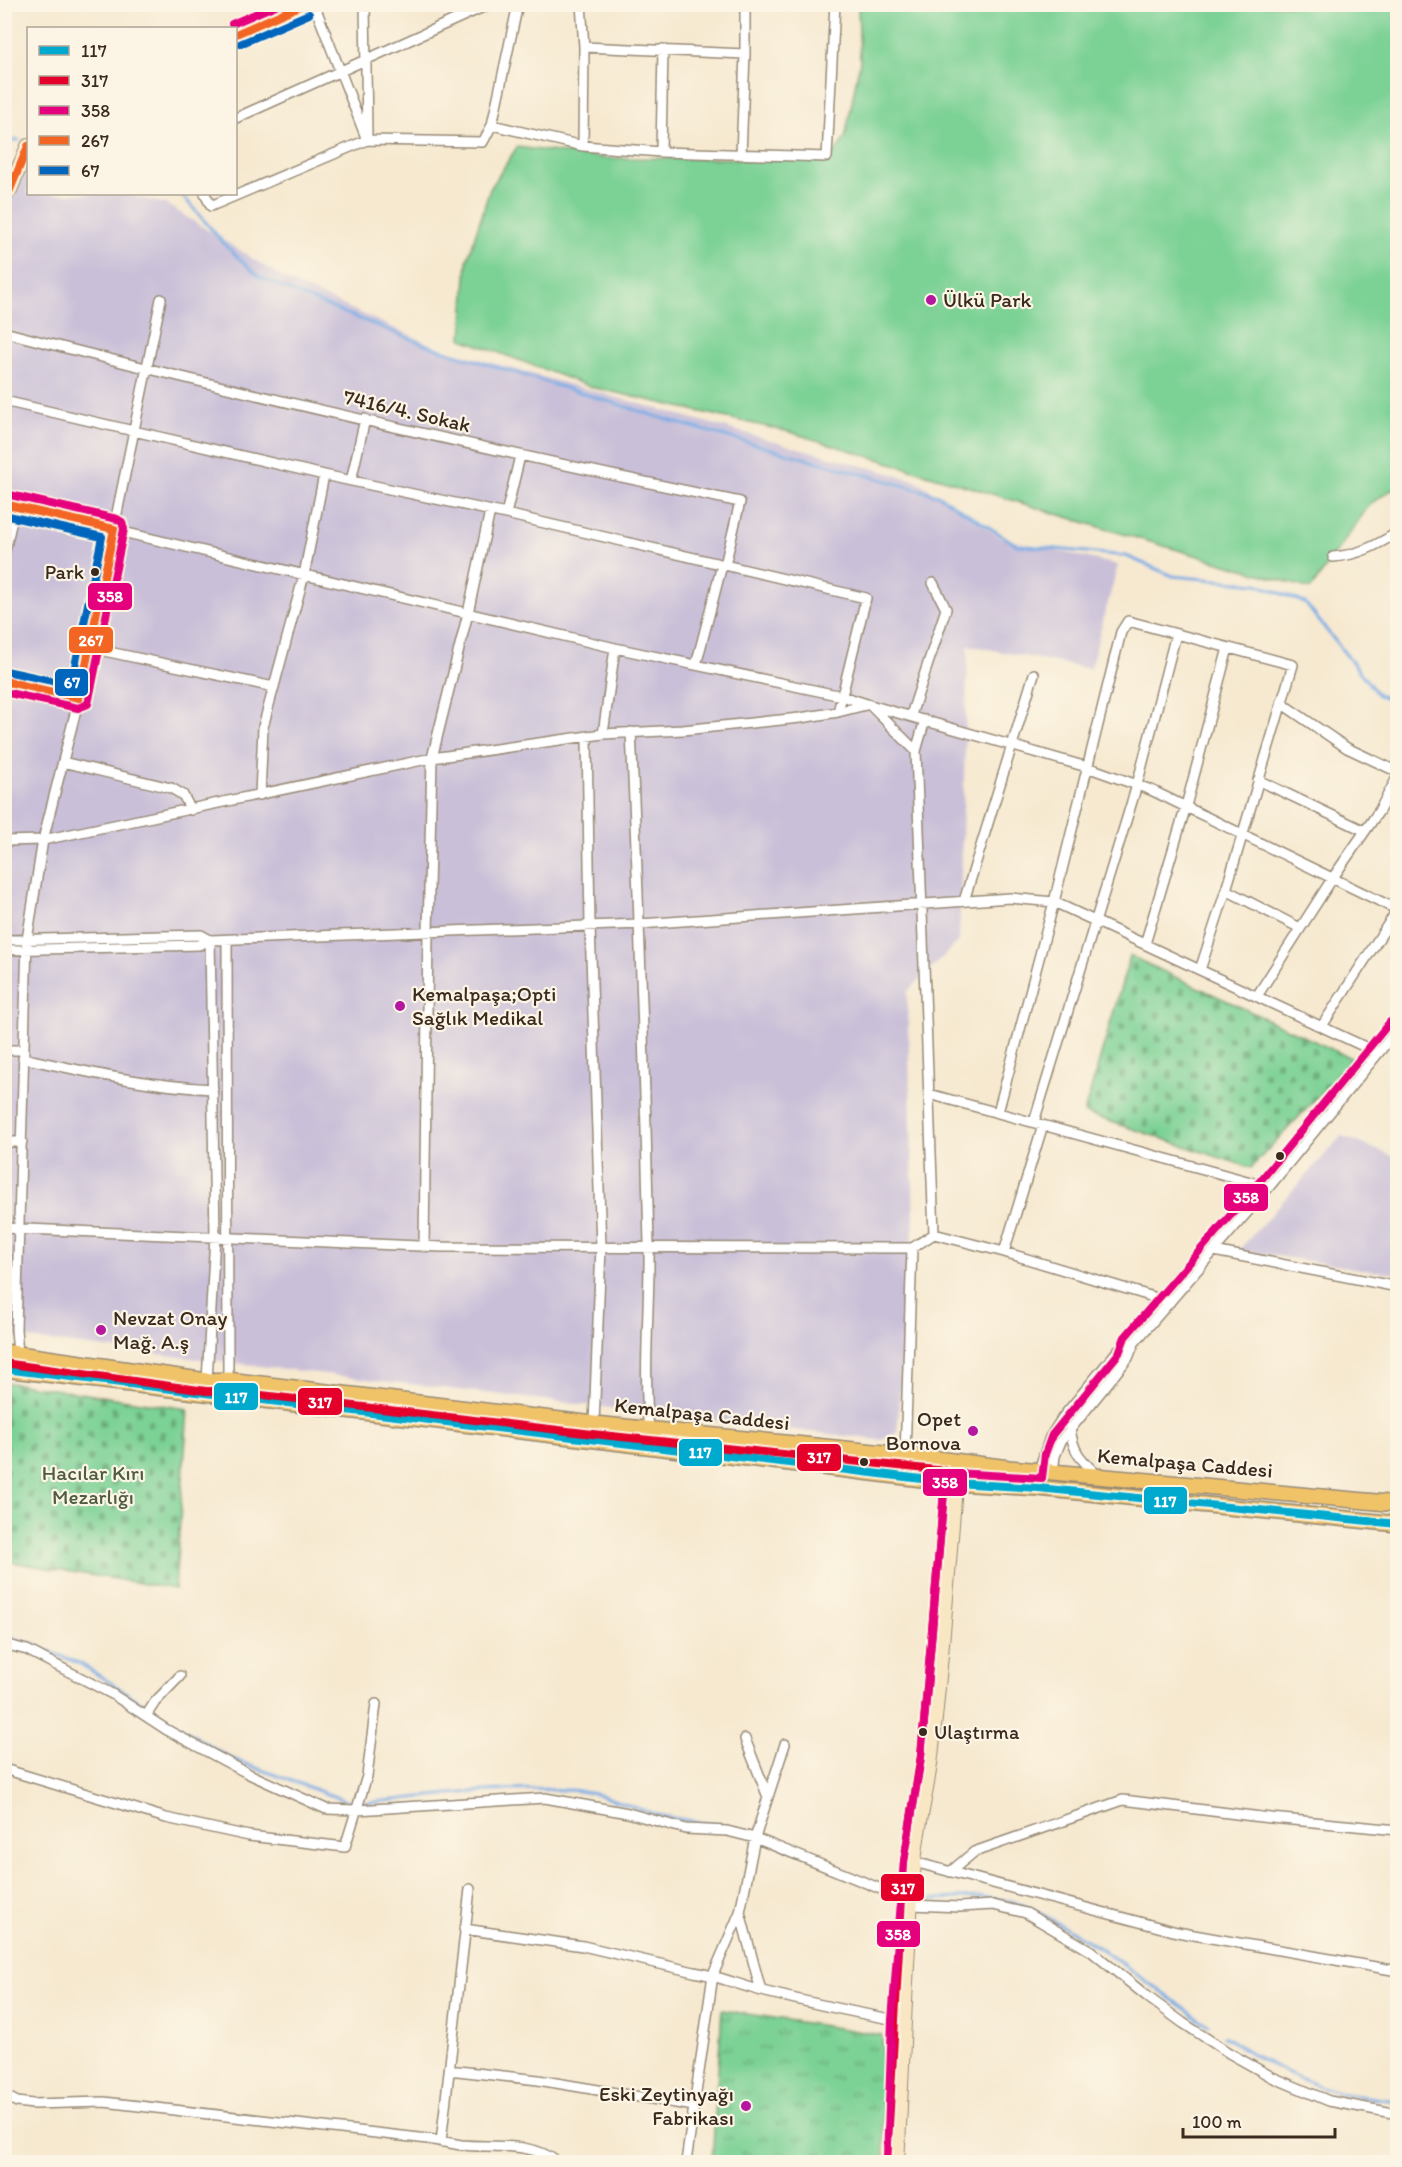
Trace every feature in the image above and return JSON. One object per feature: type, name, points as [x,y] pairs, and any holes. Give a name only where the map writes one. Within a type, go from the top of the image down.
[{"type":"main road","name":"Kemalpaşa Caddesi","points":[[11,1353],[207,1381],[228,1380],[649,1430],[1098,1476],[1398,1503]]},
{"type":"main road","name":"Kemalpaşa Caddesi","points":[[4,1369],[955,1483],[1044,1489],[1398,1524]]},
{"type":"main road","points":[[1044,1489],[1046,1470]]},
{"type":"street","points":[[237,34],[305,4]]},
{"type":"street","points":[[314,4],[367,140]]},
{"type":"street","points":[[365,4],[367,140]]},
{"type":"street","points":[[237,118],[490,4]]},
{"type":"street","points":[[206,195],[211,206],[367,140],[483,142],[492,125],[518,4]]},
{"type":"street","points":[[581,4],[584,47],[583,146]]},
{"type":"street","points":[[741,155],[745,4]]},
{"type":"street","points":[[492,125],[583,146],[661,152],[826,157],[835,4]]},
{"type":"street","points":[[584,47],[745,54]]},
{"type":"street","points":[[661,152],[663,49]]},
{"type":"street","points":[[4,198],[10,190],[27,148]]},
{"type":"street","points":[[11,1353],[16,1329],[20,1229],[27,945],[43,840],[90,648],[161,299]]},
{"type":"street","name":"7416/4. Sokak","points":[[4,332],[146,369],[520,456],[740,502],[724,565]]},
{"type":"street","points":[[4,401],[866,598],[838,712]]},
{"type":"street","points":[[351,481],[365,419]]},
{"type":"street","points":[[506,514],[520,456]]},
{"type":"street","points":[[260,795],[263,727],[304,575],[324,475]]},
{"type":"street","points":[[4,504],[615,648],[842,696],[1087,767],[1137,785],[1186,806],[1397,909],[1322,1026]]},
{"type":"street","points":[[4,555],[15,507]]},
{"type":"street","points":[[424,1247],[432,759],[468,613],[490,511]]},
{"type":"street","points":[[1333,557],[1354,555],[1398,532]]},
{"type":"street","points":[[696,665],[724,565]]},
{"type":"street","points":[[911,716],[946,609],[933,583]]},
{"type":"street","points":[[998,1112],[1054,902],[1121,632],[1128,621],[1293,665],[1200,970]]},
{"type":"street","points":[[1004,1252],[1137,785],[1176,634]]},
{"type":"street","points":[[90,648],[274,687]]},
{"type":"street","points":[[603,734],[615,648]]},
{"type":"street","points":[[1145,944],[1186,806],[1228,648]]},
{"type":"street","points":[[964,901],[1034,674]]},
{"type":"street","points":[[4,681],[79,698]]},
{"type":"street","points":[[1257,996],[1332,879],[1379,811],[1398,774],[1347,747],[1281,703]]},
{"type":"street","points":[[4,841],[43,840],[432,759],[603,734],[683,730],[838,712],[869,705]]},
{"type":"street","points":[[869,705],[916,751]]},
{"type":"street","points":[[925,720],[916,751],[934,1234]]},
{"type":"street","points":[[631,732],[640,924],[649,1247],[645,1392],[649,1430]]},
{"type":"street","points":[[587,736],[590,926],[601,1247],[594,1424]]},
{"type":"street","points":[[63,762],[171,788],[183,795],[190,810]]},
{"type":"street","points":[[1258,780],[1365,831]]},
{"type":"street","points":[[1226,890],[1300,928]]},
{"type":"street","points":[[4,940],[27,945],[199,945],[210,940],[640,924],[1010,898],[1054,902],[1378,1053]]},
{"type":"street","points":[[207,1381],[215,1236],[210,940]]},
{"type":"street","points":[[227,940],[228,1380]]},
{"type":"street","points":[[4,950],[27,945]]},
{"type":"street","points":[[1046,1470],[1070,1428],[1128,1358],[1134,1343],[1269,1187],[1396,1032]]},
{"type":"street","points":[[4,1050],[128,1081],[213,1089]]},
{"type":"street","points":[[929,1094],[1269,1187]]},
{"type":"street","points":[[4,1142],[22,1142]]},
{"type":"street","points":[[4,1228],[424,1247],[912,1248],[934,1234],[1004,1252],[1170,1302]]},
{"type":"street","points":[[905,1455],[912,1248]]},
{"type":"street","points":[[1214,1251],[1398,1287]]},
{"type":"street","points":[[1046,1470],[1050,1437],[1063,1417],[1119,1349],[1134,1343]]},
{"type":"street","points":[[1070,1428],[1076,1453],[1098,1476]]},
{"type":"street","points":[[897,2163],[902,2085],[902,2021],[914,1862],[931,1759],[957,1462]]},
{"type":"street","points":[[4,1644],[27,1650],[112,1694],[147,1714],[167,1730],[249,1774],[326,1809],[359,1805],[545,1798],[628,1813],[686,1829],[727,1831],[755,1838],[875,1887],[912,1905],[960,1907],[993,1905],[1026,1913],[1091,1951],[1184,2023],[1229,2053],[1272,2077],[1329,2101],[1398,2114]]},
{"type":"street","points":[[147,1714],[155,1702],[180,1676]]},
{"type":"street","points":[[4,1769],[166,1818],[249,1836],[345,1847],[367,1776],[376,1704]]},
{"type":"street","points":[[745,1739],[768,1797]]},
{"type":"street","points":[[686,2163],[712,1975],[740,1912],[755,1838],[785,1744]]},
{"type":"street","points":[[950,1872],[974,1852],[1123,1800],[1261,1817],[1398,1830]]},
{"type":"street","points":[[914,1862],[1177,1932],[1398,1971]]},
{"type":"street","points":[[441,2142],[470,1889]]},
{"type":"street","points":[[740,1912],[761,1991]]},
{"type":"street","points":[[464,1929],[583,1946],[712,1975],[761,1991],[830,2008],[902,2021]]},
{"type":"street","points":[[449,2070],[538,2080],[694,2106]]},
{"type":"street","points":[[4,2095],[17,2102],[33,2104],[104,2102],[461,2145],[525,2148],[549,2156],[557,2163]]},
{"type":"shaded area","points":[[4,162],[27,169],[27,195],[129,195],[166,204],[288,281],[439,348],[917,481],[1001,538],[1118,565],[1090,669],[968,645],[959,941],[907,992],[914,1220],[897,1433],[880,1440],[5,1336]]},
{"type":"shaded area","points":[[1342,1136],[1397,1158],[1397,1273],[1239,1250]]},
{"type":"green space","name":"Ülkü Park","points":[[858,5],[1397,5],[1397,486],[1370,504],[1311,589],[790,432],[591,387],[462,339],[467,261],[490,189],[517,147],[605,158],[829,161],[845,138],[860,61]]},
{"type":"green space","points":[[1130,956],[1353,1059],[1251,1168],[1084,1113]]},
{"type":"green space","name":"Hacılar Kırı Mezarlığı","points":[[5,1382],[188,1409],[175,1589],[5,1561]]},
{"type":"green space","points":[[722,2010],[882,2035],[884,2162],[712,2162]]},
{"type":"waterway","points":[[4,141],[19,140]]},
{"type":"waterway","points":[[182,195],[227,247],[258,276],[304,297],[429,346],[685,425],[938,495],[1017,545],[1126,556],[1173,576],[1257,584],[1305,603],[1378,695],[1398,702]]},
{"type":"waterway","points":[[4,1636],[81,1664],[229,1758],[355,1804]]},
{"type":"waterway","points":[[362,1803],[490,1791],[567,1790],[599,1795],[662,1816],[736,1829]]},
{"type":"waterway","points":[[777,1842],[829,1864]]},
{"type":"waterway","points":[[917,1900],[981,1897],[1011,1901],[1037,1911],[1101,1949],[1208,2025]]},
{"type":"waterway","points":[[1224,2036],[1267,2062],[1299,2078],[1331,2090],[1398,2101]]},
{"type":"transit line","name":"358","points":[[232,24],[278,4]]},
{"type":"transit line","name":"267","points":[[237,34],[304,4]]},
{"type":"transit line","name":"67","points":[[240,44],[309,14]]},
{"type":"transit line","name":"267","points":[[4,197],[10,190],[27,148]]},
{"type":"transit line","name":"358","points":[[4,692],[78,708],[88,704],[124,529],[122,522],[117,519],[6,494]]},
{"type":"transit line","name":"267","points":[[4,504],[114,529],[79,698],[4,681]]},
{"type":"transit line","name":"67","points":[[4,515],[102,537],[71,685],[6,671]]},
{"type":"transit line","name":"358","points":[[887,2161],[892,2020],[904,1861],[921,1758],[945,1479],[949,1474],[955,1473],[1042,1478],[1045,1454],[1052,1435],[1119,1353],[1125,1337],[1261,1180],[1390,1022]]},
{"type":"transit line","name":"317","points":[[4,1363],[206,1391],[228,1391],[593,1434],[946,1471],[921,1755],[904,1862],[887,2161]]},
{"type":"transit line","name":"117","points":[[4,1369],[955,1483],[1038,1488],[1398,1524]]},
{"type":"place","name":"Ülkü Park","points":[[931,300]]},
{"type":"place","name":"Park","points":[[95,572]]},
{"type":"place","name":"Kemalpaşa;Opti Sağlık Medikal","points":[[400,1006]]},
{"type":"place","name":"Nevzat Onay Mağ. A.ş","points":[[101,1330]]},
{"type":"place","name":"Opet Bornova","points":[[973,1431]]},
{"type":"place","name":"Ulaştırma","points":[[923,1732]]},
{"type":"place","name":"Eski Zeytinyağı Fabrikası","points":[[746,2106]]}]
